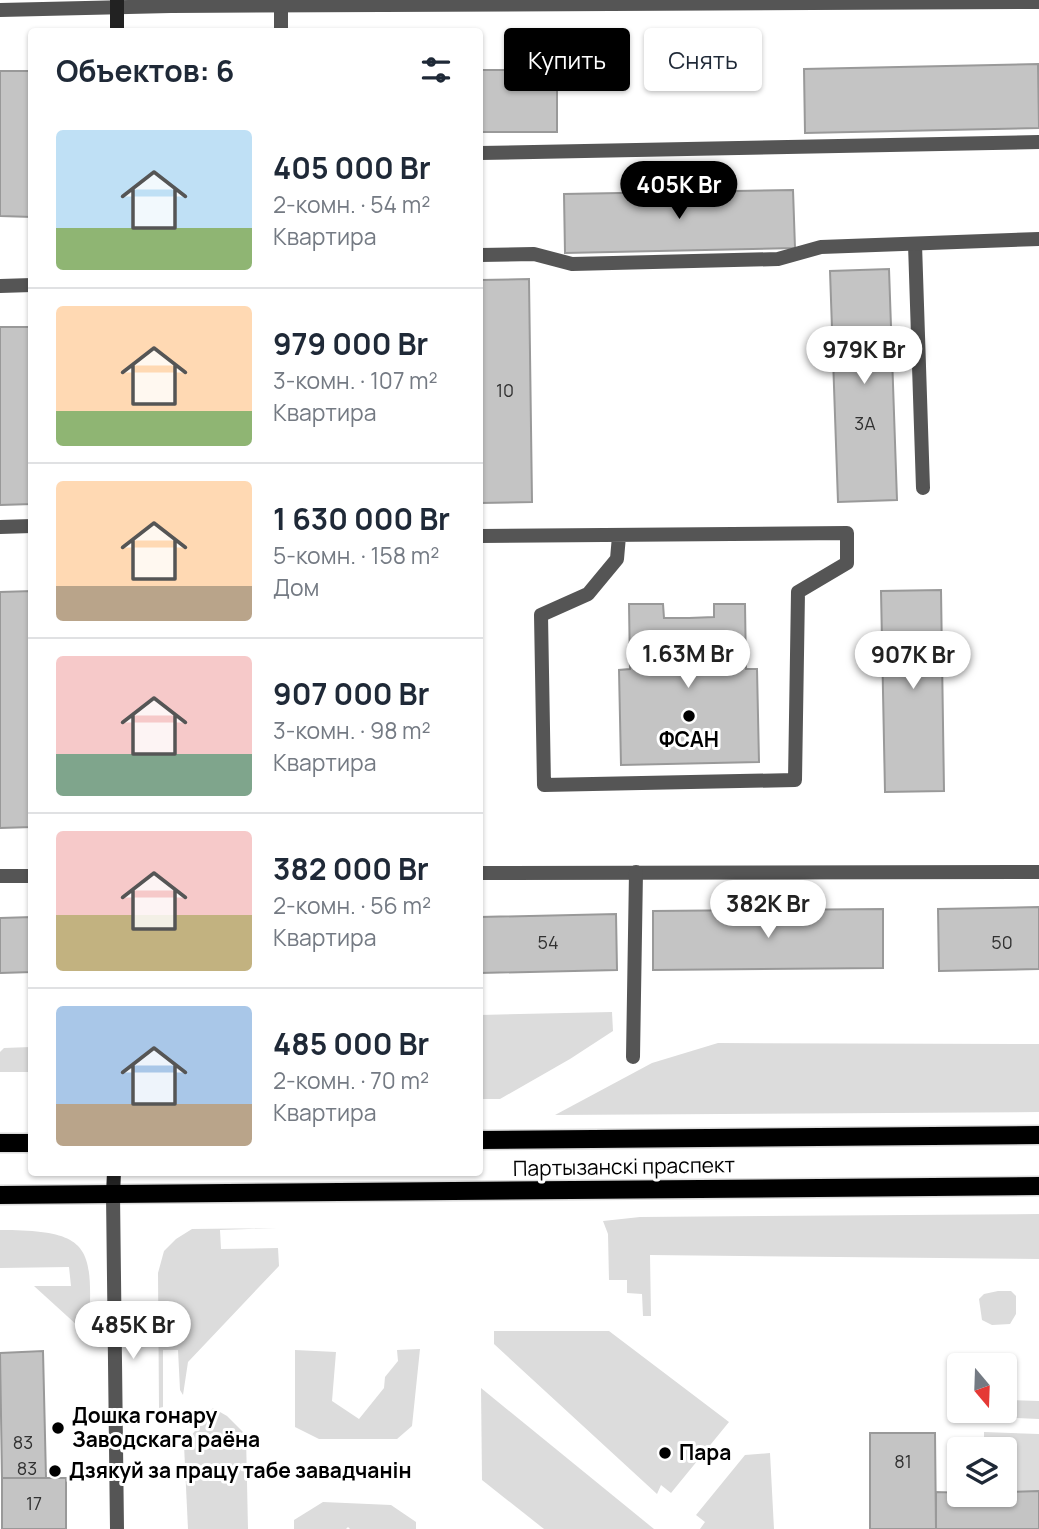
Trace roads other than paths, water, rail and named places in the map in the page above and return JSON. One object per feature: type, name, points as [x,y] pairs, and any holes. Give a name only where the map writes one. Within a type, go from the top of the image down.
[{"type":"main road","points":[[117,4],[117,28]]},
{"type":"main road","name":"Партызанскі праспект","points":[[483,1140],[1039,1135]]},
{"type":"main road","points":[[0,1143],[28,1143]]},
{"type":"main road","points":[[113,1194],[114,1176]]},
{"type":"main road","name":"Партызанскі праспект","points":[[0,1195],[1039,1186]]},
{"type":"street","points":[[0,10],[117,4],[281,7],[359,3],[1039,2]]},
{"type":"street","points":[[281,7],[281,28]]},
{"type":"street","points":[[483,153],[1039,142]]},
{"type":"street","points":[[483,255],[534,254],[572,264],[778,259],[821,247],[1039,239]]},
{"type":"street","points":[[915,244],[923,488]]},
{"type":"street","points":[[0,286],[28,285]]},
{"type":"street","points":[[0,527],[28,526]]},
{"type":"street","points":[[483,536],[848,533],[847,562],[798,592],[795,780],[544,785],[541,615],[588,594],[617,559],[619,536]]},
{"type":"street","points":[[633,1057],[636,872]]},
{"type":"street","points":[[483,873],[1039,872]]},
{"type":"street","points":[[0,876],[28,876]]},
{"type":"street","points":[[113,1194],[117,1529]]},
{"type":"place","name":"ФСАН","points":[[689,716]]},
{"type":"place","name":"Дошка гонару Заводскага раёна","points":[[58,1428]]},
{"type":"place","name":"Пара","points":[[665,1453]]},
{"type":"place","name":"Дзякуй за працу табе завадчанін","points":[[55,1471]]}]
